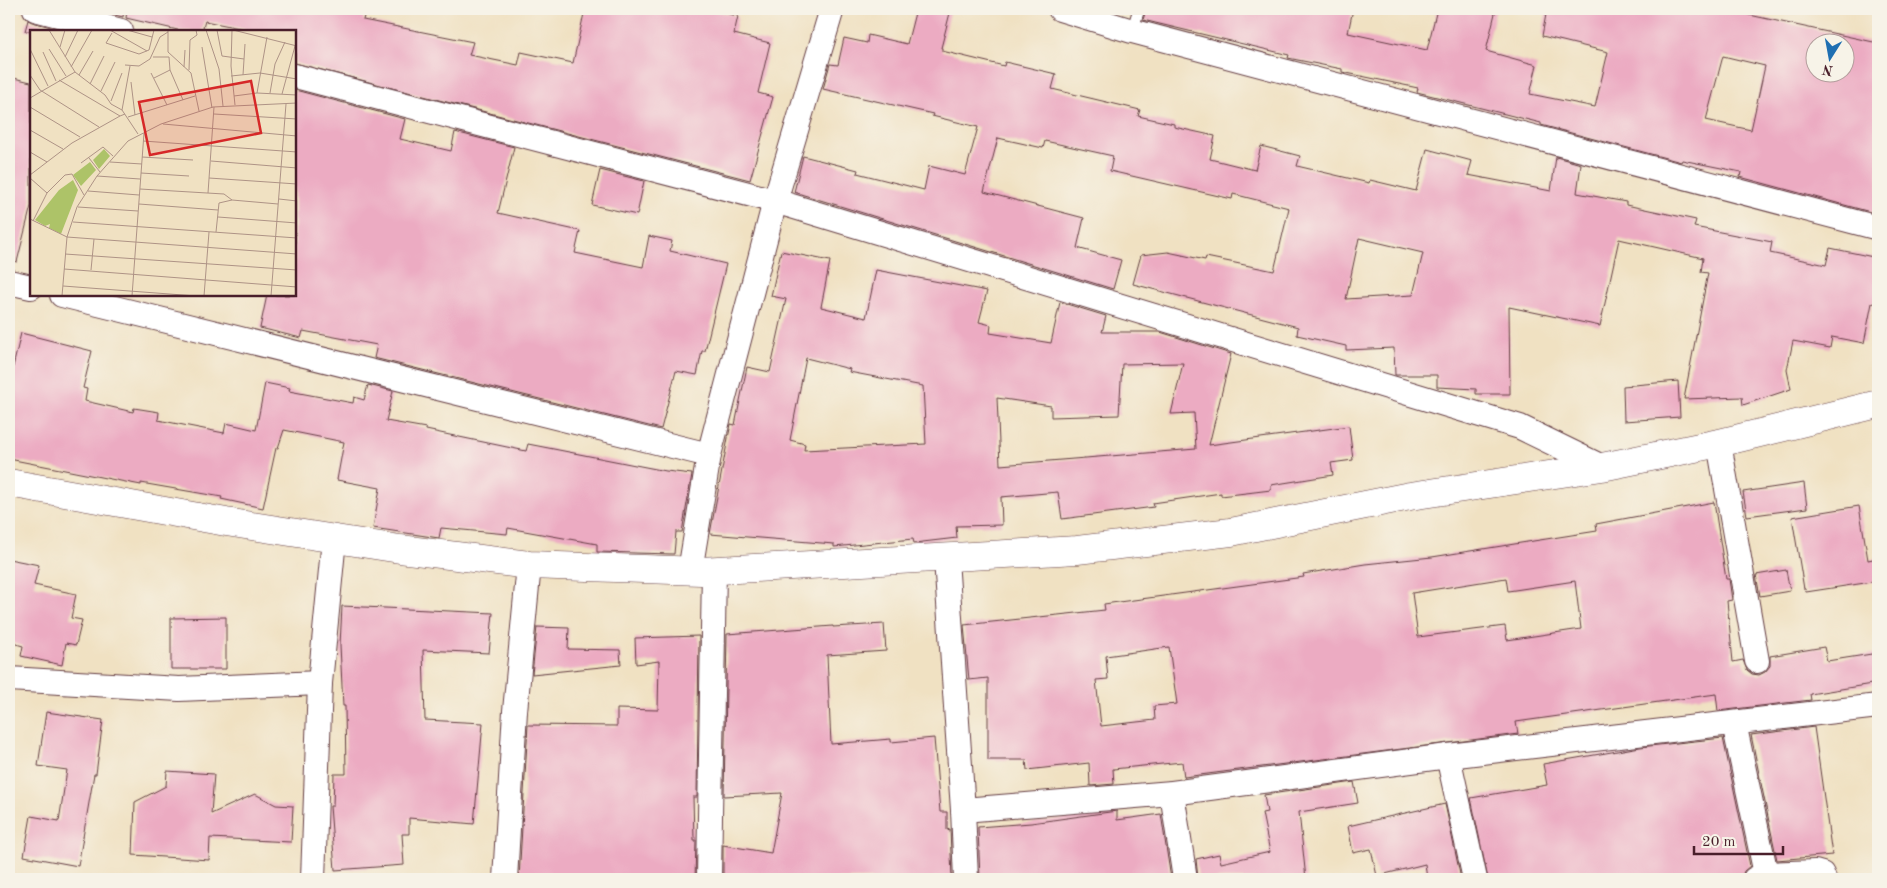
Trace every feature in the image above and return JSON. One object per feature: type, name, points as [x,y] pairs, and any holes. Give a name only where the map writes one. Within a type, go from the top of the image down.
[{"type":"main road","points":[[9,483],[334,539],[529,565],[702,570],[1077,550],[1231,532],[1410,496],[1602,467],[1719,443],[1878,404]]},
{"type":"street","points":[[34,9],[117,30]]},
{"type":"street","points":[[709,879],[702,570],[709,455],[775,201],[832,9]]},
{"type":"street","points":[[1060,9],[1136,20],[1878,228]]},
{"type":"street","points":[[296,76],[775,201],[1520,427],[1602,467]]},
{"type":"street","points":[[9,282],[30,287]]},
{"type":"street","points":[[66,296],[709,455]]},
{"type":"street","points":[[1719,443],[1757,661]]},
{"type":"street","points":[[313,879],[320,683],[334,539]]},
{"type":"street","points":[[946,558],[966,879]]},
{"type":"street","points":[[505,879],[515,711],[529,565]]},
{"type":"street","points":[[9,679],[180,689],[320,683]]},
{"type":"street","points":[[963,810],[1172,793],[1448,756],[1878,706]]},
{"type":"street","points":[[1734,723],[1760,877],[1816,872],[1822,874],[1824,879]]},
{"type":"street","points":[[1448,756],[1475,879]]},
{"type":"street","points":[[1172,793],[1185,879]]},
{"type":"building","points":[[90,9],[124,9],[123,17]]},
{"type":"building","points":[[127,9],[366,9],[363,20],[473,42],[469,55],[518,65],[521,52],[573,63],[585,9],[708,9],[738,16],[734,34],[770,43],[758,93],[773,97],[750,180],[296,63],[296,30],[249,30],[205,21],[202,30],[178,30],[126,18]]},
{"type":"building","points":[[916,9],[951,9],[941,48],[942,51],[1004,66],[1005,62],[1056,74],[1052,89],[1140,110],[1138,116],[1174,124],[1174,127],[1215,136],[1210,159],[1255,170],[1261,146],[1300,156],[1297,166],[1369,183],[1370,180],[1416,191],[1427,149],[1472,161],[1468,175],[1551,191],[1556,157],[1581,164],[1577,193],[1626,202],[1626,205],[1696,220],[1694,227],[1772,242],[1770,253],[1826,265],[1830,248],[1878,258],[1878,304],[1872,303],[1864,343],[1832,337],[1830,348],[1793,341],[1787,370],[1791,389],[1743,405],[1742,397],[1684,399],[1708,273],[1701,272],[1703,258],[1619,239],[1600,326],[1509,307],[1510,394],[1476,394],[1476,389],[1437,387],[1437,375],[1395,375],[1394,348],[1346,350],[1346,346],[1297,335],[1298,327],[1133,284],[1141,255],[1168,252],[1205,260],[1206,257],[1274,271],[1289,208],[1233,194],[1232,199],[1110,171],[1113,156],[1045,141],[1043,148],[998,138],[984,192],[1084,218],[1077,248],[1121,260],[1113,289],[794,192],[803,156],[858,170],[857,173],[924,190],[929,166],[965,175],[978,127],[932,116],[933,114],[823,89],[830,64],[838,65],[844,38],[867,43],[868,35],[907,44]],"holes":[[[1359,238],[1423,253],[1413,295],[1346,299]]]},
{"type":"building","points":[[1146,9],[1353,9],[1348,33],[1427,50],[1437,9],[1496,9],[1486,51],[1537,65],[1530,94],[1595,107],[1608,52],[1542,36],[1547,9],[1722,9],[1828,32],[1804,32],[1804,82],[1854,82],[1854,38],[1878,43],[1878,214],[1740,177],[1741,172],[1682,160],[1681,162],[1541,125],[1541,123],[1417,92],[1418,88],[1288,58],[1289,55],[1143,20]],"holes":[[[1723,56],[1765,66],[1751,130],[1706,120]]]},
{"type":"building","points":[[28,20],[62,30],[30,30],[25,31]]},
{"type":"building","points":[[9,77],[30,82],[30,210],[17,262],[9,260]]},
{"type":"building","points":[[296,90],[405,119],[400,139],[451,151],[455,132],[514,147],[498,213],[580,231],[575,253],[643,267],[649,236],[672,241],[670,251],[726,264],[705,351],[702,351],[697,375],[676,371],[661,429],[374,358],[377,345],[303,331],[301,338],[260,328],[267,296],[296,296]]},
{"type":"building","points":[[600,170],[644,181],[637,215],[592,205]]},
{"type":"building","points":[[781,251],[830,261],[821,307],[866,318],[876,270],[987,291],[979,322],[991,325],[990,333],[1051,343],[1060,302],[1106,316],[1102,332],[1160,332],[1231,354],[1209,445],[1349,426],[1353,460],[1331,463],[1333,475],[1271,485],[1271,490],[1221,496],[1221,493],[1153,503],[1154,507],[1062,519],[1058,492],[1001,497],[1002,525],[956,526],[957,538],[914,543],[913,539],[834,547],[834,544],[710,534],[731,424],[735,425],[747,367],[770,372],[786,299],[771,296]],"holes":[[[806,358],[850,369],[849,372],[923,386],[926,444],[804,450],[805,444],[790,440]],[[1183,363],[1171,414],[1194,413],[1196,449],[1000,465],[997,398],[1051,406],[1051,417],[1119,415],[1122,364]]]},
{"type":"building","points":[[21,333],[92,351],[83,388],[87,389],[85,401],[133,412],[134,408],[159,412],[158,420],[224,433],[226,423],[256,430],[265,383],[290,388],[289,391],[353,403],[354,397],[364,400],[368,385],[393,391],[386,421],[426,428],[426,430],[526,451],[528,444],[666,471],[692,474],[682,532],[676,532],[674,554],[597,552],[597,544],[508,528],[507,534],[441,528],[439,538],[373,528],[380,488],[337,480],[344,442],[284,430],[278,448],[276,448],[263,508],[221,499],[222,497],[141,483],[141,485],[9,459],[9,366],[13,367]]},
{"type":"building","points":[[1678,381],[1680,417],[1624,421],[1623,386]]},
{"type":"building","points":[[1804,483],[1807,508],[1747,516],[1743,492]]},
{"type":"building","points":[[1714,502],[1726,579],[1729,579],[1732,600],[1727,601],[1733,662],[1743,660],[1747,670],[1752,674],[1759,675],[1770,666],[1770,656],[1824,647],[1827,661],[1878,653],[1878,683],[1810,694],[1811,700],[1718,711],[1716,694],[1516,722],[1518,734],[1184,777],[1182,762],[1113,769],[1114,784],[1090,786],[1089,763],[1027,770],[1026,760],[988,760],[988,678],[969,680],[964,625],[1105,610],[1104,604],[1304,577],[1303,574],[1365,564],[1432,557],[1597,531],[1596,524]],"holes":[[[1506,578],[1508,591],[1575,581],[1581,629],[1507,640],[1505,626],[1418,637],[1412,593]],[[1169,647],[1177,704],[1154,706],[1155,720],[1101,726],[1096,680],[1108,679],[1106,656]]]},
{"type":"building","points":[[1859,506],[1868,560],[1878,558],[1878,581],[1806,592],[1792,517]]},
{"type":"building","points":[[9,559],[39,565],[34,585],[76,594],[71,618],[82,620],[76,645],[66,643],[62,665],[21,656],[23,646],[9,642]]},
{"type":"building","points":[[1786,570],[1790,591],[1760,596],[1756,575]]},
{"type":"building","points":[[342,606],[493,613],[489,653],[423,650],[425,720],[483,723],[474,824],[409,818],[409,834],[402,834],[404,865],[335,870],[330,806],[333,806],[334,774],[346,774],[345,706],[343,706],[340,645]]},
{"type":"building","points":[[226,617],[226,669],[171,669],[171,618]]},
{"type":"building","points":[[884,624],[886,651],[827,655],[831,744],[891,739],[891,742],[934,738],[940,812],[947,812],[947,830],[950,829],[952,879],[723,879],[723,845],[771,853],[782,793],[724,796],[727,634]]},
{"type":"building","points":[[537,627],[569,628],[568,649],[620,650],[621,665],[532,674]]},
{"type":"building","points":[[699,636],[697,797],[693,797],[694,840],[696,840],[695,879],[519,879],[528,725],[617,726],[617,709],[658,710],[659,661],[636,664],[635,638]]},
{"type":"building","points":[[46,712],[103,720],[96,774],[94,774],[78,866],[24,856],[31,816],[59,821],[67,770],[38,766]]},
{"type":"building","points":[[1814,727],[1832,855],[1777,860],[1751,735]]},
{"type":"building","points":[[1723,738],[1750,866],[1744,871],[1741,879],[1488,879],[1471,798],[1547,785],[1543,764],[1640,747]]},
{"type":"building","points":[[167,771],[214,774],[211,814],[255,794],[276,805],[293,806],[291,842],[210,838],[209,860],[133,855],[135,802],[166,786]]},
{"type":"building","points":[[1354,782],[1358,803],[1299,812],[1306,879],[1198,879],[1196,859],[1219,854],[1221,863],[1270,852],[1262,813],[1267,812],[1264,795]]},
{"type":"building","points":[[1445,804],[1461,879],[1427,879],[1425,864],[1377,876],[1371,849],[1353,853],[1348,826]]},
{"type":"building","points":[[1117,811],[1117,820],[1161,814],[1171,879],[980,879],[978,827],[1031,823]]}]
